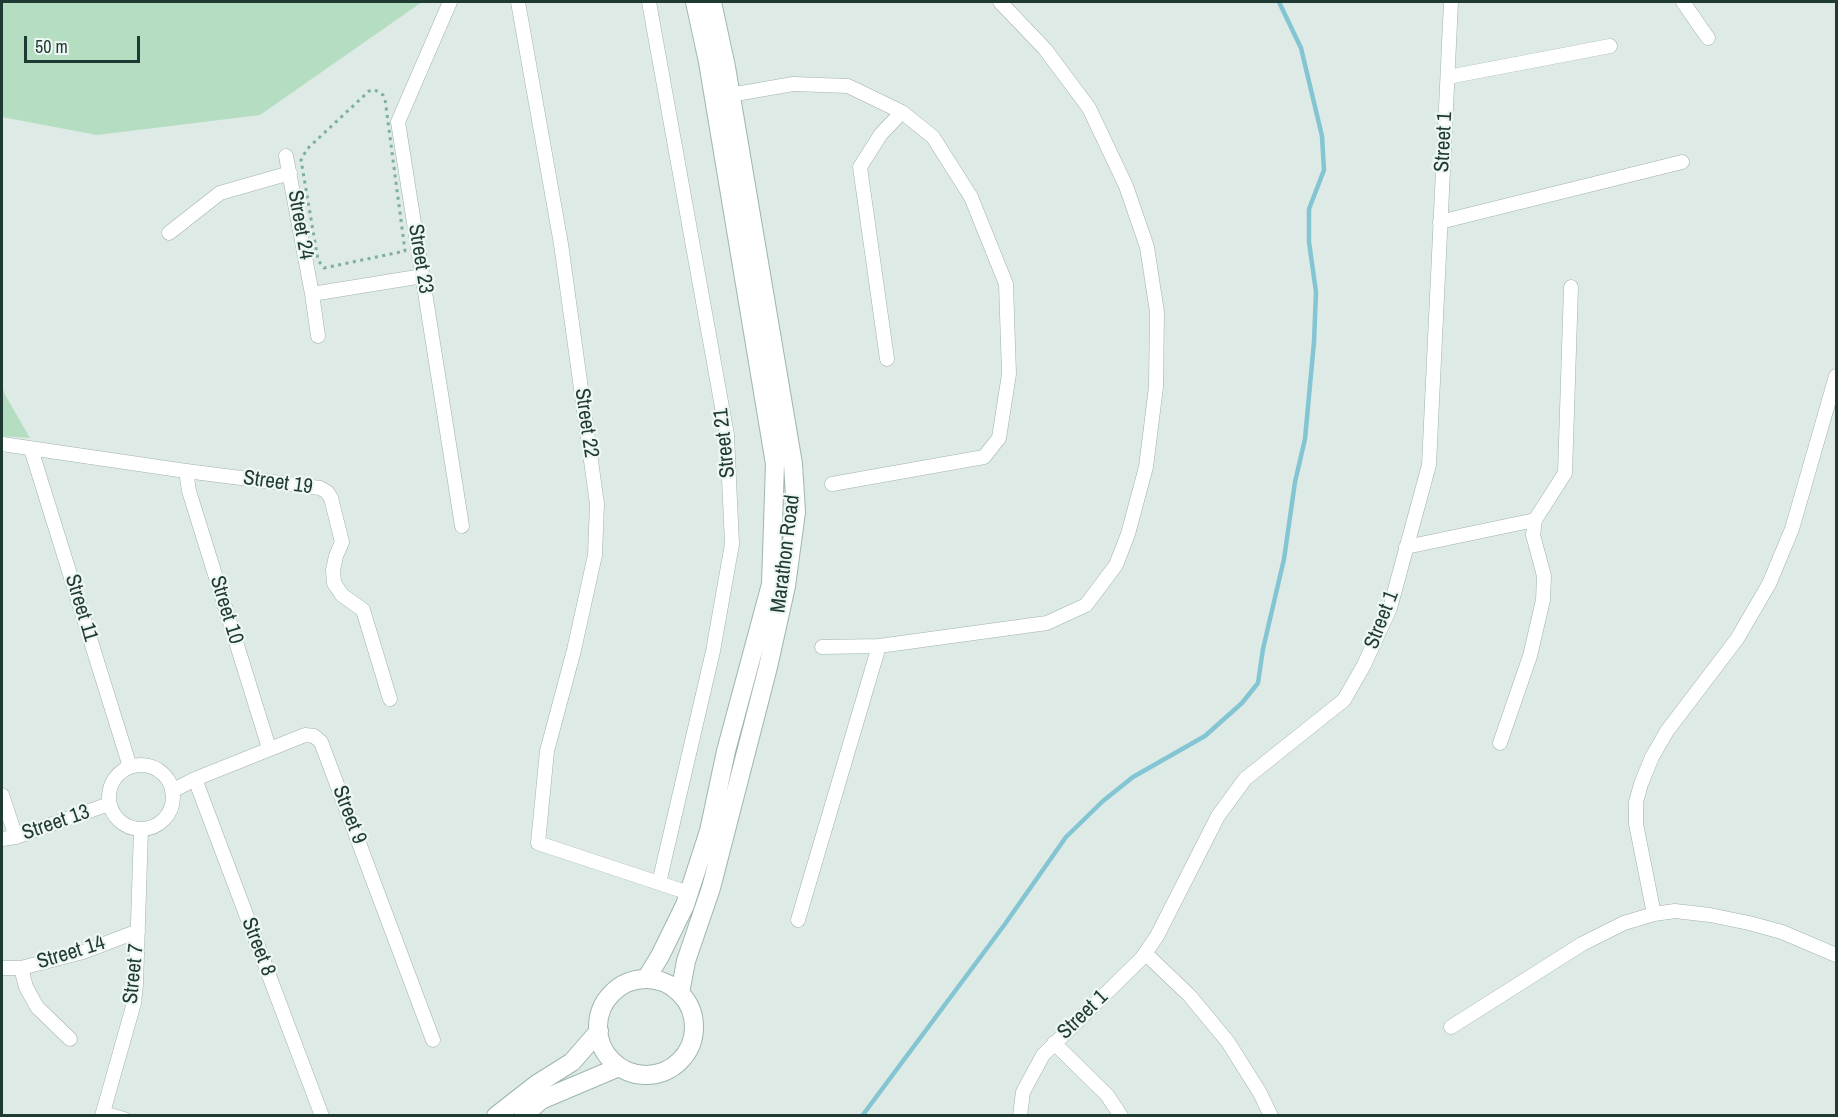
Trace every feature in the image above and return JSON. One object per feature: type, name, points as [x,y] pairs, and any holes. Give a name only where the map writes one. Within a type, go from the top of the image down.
[{"type":"main road","name":"Marathon Road","points":[[646,979],[686,905],[709,831],[726,751],[771,584],[775,465],[708,62],[695,2]]},
{"type":"main road","name":"Marathon Road","points":[[680,993],[686,961],[711,888],[768,667],[786,586],[796,512],[793,464],[712,2]]},
{"type":"main road","points":[[646,979],[668,984],[680,993],[689,1006],[693,1020],[693,1035],[688,1050],[679,1062],[666,1070],[651,1074],[635,1073],[620,1067],[607,1055],[598,1031],[602,1008],[610,994],[624,984],[646,979]]},
{"type":"main road","points":[[496,1116],[537,1084],[572,1062],[598,1031]]},
{"type":"main road","points":[[523,1116],[541,1100],[620,1067]]},
{"type":"street","name":"Street 23","points":[[450,2],[398,122],[462,526]]},
{"type":"street","name":"Street 22","points":[[518,2],[561,244],[597,504],[595,555],[574,650],[547,751],[538,843],[659,883]]},
{"type":"street","name":"Street 21","points":[[649,2],[727,435],[732,543],[713,651],[659,883]]},
{"type":"street","points":[[822,647],[879,646],[1047,623],[1086,605],[1116,566],[1128,534],[1146,467],[1156,387],[1157,312],[1147,247],[1126,186],[1089,108],[1045,49],[1000,2]]},
{"type":"street","name":"Street 1","points":[[1020,1116],[1023,1092],[1043,1055],[1145,953],[1157,936],[1218,816],[1245,779],[1344,700],[1364,665],[1390,608],[1429,465],[1451,2]]},
{"type":"street","points":[[1683,2],[1708,38]]},
{"type":"street","points":[[1448,77],[1610,46]]},
{"type":"street","points":[[730,96],[793,84],[848,86],[902,112],[933,137],[971,197],[1006,284],[1009,374],[999,438],[984,457],[832,484]]},
{"type":"street","points":[[887,359],[861,167],[881,134],[902,112]]},
{"type":"street","name":"Street 24","points":[[286,156],[318,336]]},
{"type":"street","points":[[1440,222],[1682,162]]},
{"type":"street","points":[[169,233],[220,193],[290,173]]},
{"type":"street","points":[[312,294],[423,276]]},
{"type":"street","points":[[1500,743],[1530,656],[1543,600],[1544,576],[1533,535],[1535,520],[1565,472],[1571,287]]},
{"type":"street","points":[[1654,914],[1636,824],[1636,802],[1641,784],[1652,757],[1667,730],[1737,639],[1769,584],[1792,529],[1836,376]]},
{"type":"street","name":"Street 19","points":[[2,444],[320,488],[327,492],[332,498],[342,542],[333,570],[334,583],[342,595],[363,610],[390,699]]},
{"type":"street","name":"Street 11","points":[[31,449],[130,767]]},
{"type":"street","name":"Street 10","points":[[186,471],[189,491],[269,748]]},
{"type":"street","points":[[1406,548],[1535,520]]},
{"type":"street","points":[[798,920],[879,646]]},
{"type":"street","name":"Street 9","points":[[172,790],[305,735],[314,736],[321,742],[433,1040]]},
{"type":"street","points":[[144,765],[157,769],[167,778],[172,790],[172,805],[166,818],[155,826],[141,830],[127,826],[116,817],[109,804],[109,793],[113,781],[120,772],[130,767],[144,765]]},
{"type":"street","name":"Street 8","points":[[195,779],[321,1116]]},
{"type":"street","points":[[2,795],[9,838]]},
{"type":"street","name":"Street 13","points":[[9,838],[109,804]]},
{"type":"street","name":"Street 7","points":[[103,1112],[134,1003],[141,830]]},
{"type":"street","points":[[659,883],[689,893]]},
{"type":"street","points":[[1451,1027],[1582,944],[1624,923],[1654,914],[1675,911],[1749,923],[1782,932],[1836,955]]},
{"type":"street","name":"Street 14","points":[[2,968],[21,968],[82,952],[138,931]]},
{"type":"street","points":[[1145,953],[1189,995],[1228,1042],[1260,1093],[1271,1116]]},
{"type":"street","points":[[21,968],[26,987],[37,1007],[70,1039]]},
{"type":"street","points":[[1054,1043],[1107,1095],[1121,1116]]},
{"type":"lane","points":[[103,1112],[126,1116]]},
{"type":"path","points":[[375,90],[385,99],[405,247],[402,252],[324,268],[318,260],[301,160],[307,149],[369,91],[375,90]]},
{"type":"green space","points":[[2,2],[422,2],[260,115],[97,135],[2,117]]},
{"type":"green space","points":[[2,382],[4,393],[30,438],[2,436]]},
{"type":"waterway","points":[[862,1116],[1005,924],[1066,837],[1103,801],[1133,777],[1205,736],[1242,703],[1258,683],[1263,649],[1284,559],[1295,482],[1305,439],[1316,292],[1309,242],[1309,209],[1324,170],[1322,136],[1301,48],[1279,2]]}]
